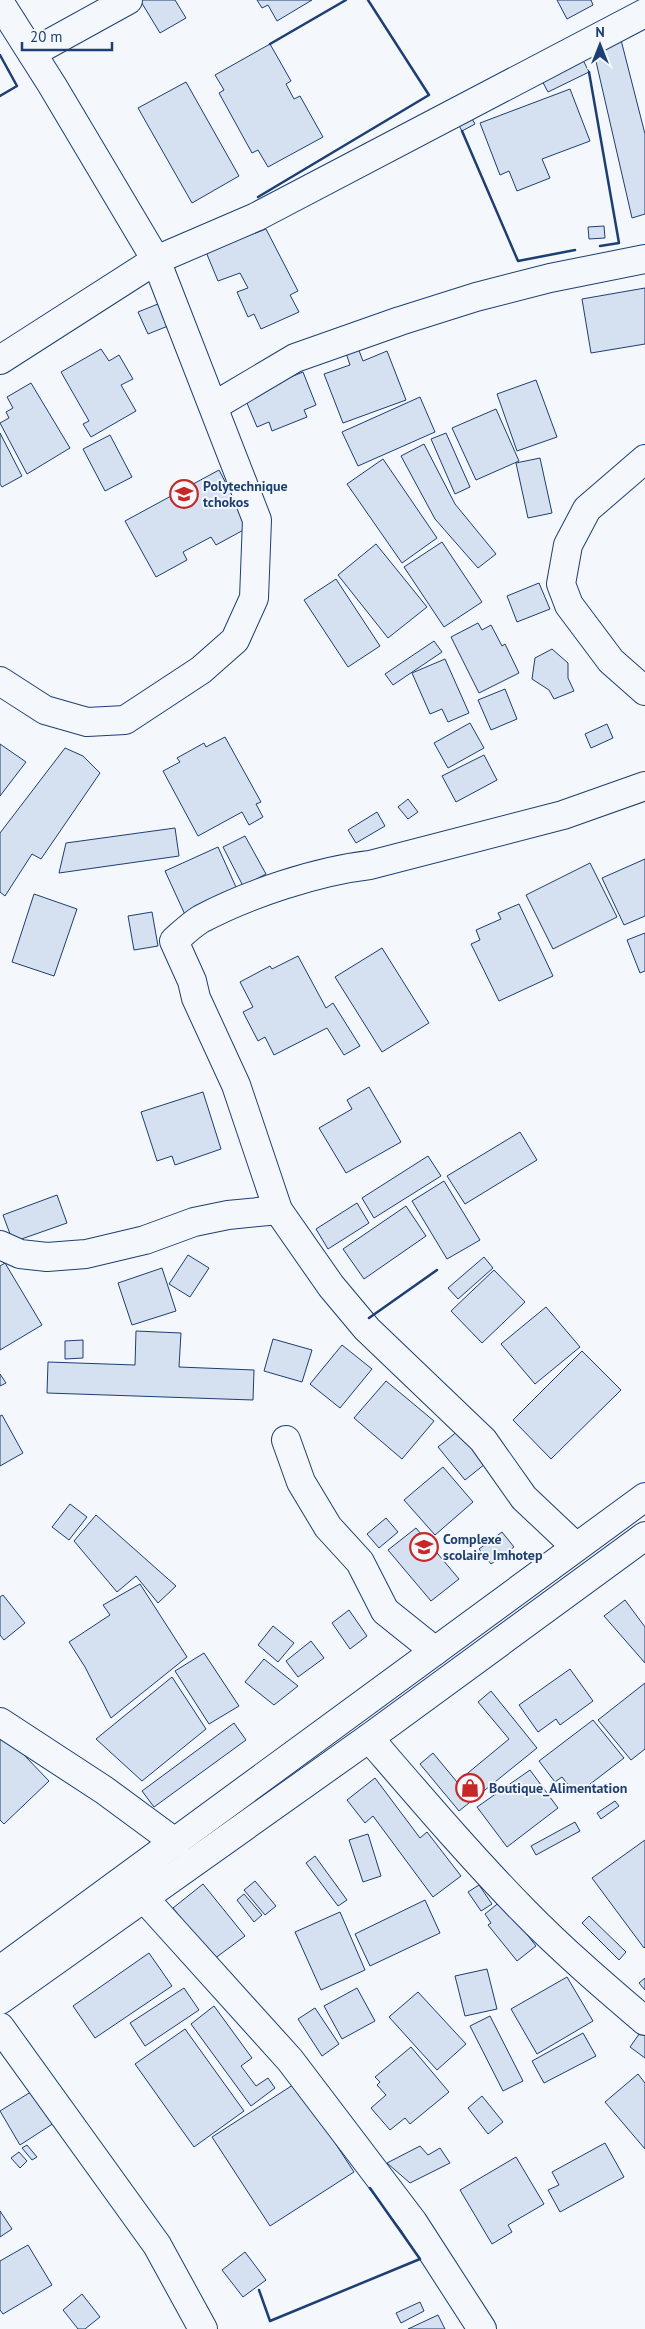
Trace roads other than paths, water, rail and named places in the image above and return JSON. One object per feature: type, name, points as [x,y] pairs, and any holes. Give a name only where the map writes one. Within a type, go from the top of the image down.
[{"type":"street","points":[[32,53],[128,0]]},
{"type":"street","points":[[0,3],[156,260],[257,520],[254,598],[235,640],[202,670],[125,720],[87,722],[45,710],[0,681]]},
{"type":"street","points":[[0,360],[156,260],[256,217],[645,13]]},
{"type":"street","points":[[214,406],[295,358],[400,321],[476,297],[550,278],[645,259]]},
{"type":"street","points":[[645,459],[587,509],[568,545],[561,584],[569,605],[611,661],[645,691]]},
{"type":"street","points":[[576,1547],[524,1498],[483,1440],[368,1329],[331,1286],[278,1210],[236,1085],[196,998],[192,980],[174,941],[200,920],[276,888],[346,868],[370,865],[563,815],[645,786]]},
{"type":"street","points":[[0,1245],[20,1254],[47,1258],[86,1254],[145,1240],[194,1222],[228,1215],[278,1210]]},
{"type":"street","points":[[286,1440],[301,1482],[328,1527],[360,1562],[386,1611],[435,1651]]},
{"type":"street","points":[[0,1970],[176,1843],[645,1497]]},
{"type":"street","points":[[0,2000],[370,1738],[645,1536]]},
{"type":"street","points":[[0,1722],[104,1790],[176,1843]]},
{"type":"street","points":[[370,1738],[465,1848],[525,1912],[582,1967],[645,2021]]},
{"type":"street","points":[[143,1897],[290,2060],[413,2222],[482,2329]]},
{"type":"street","points":[[0,2027],[157,2245],[203,2329]]},
{"type":"place","name":"Polytechnique tchokos","points":[[184,494]]},
{"type":"place","name":"Complexe scolaire Imhotep","points":[[424,1547]]},
{"type":"place","name":"Boutique_Alimentation","points":[[470,1788]]}]
